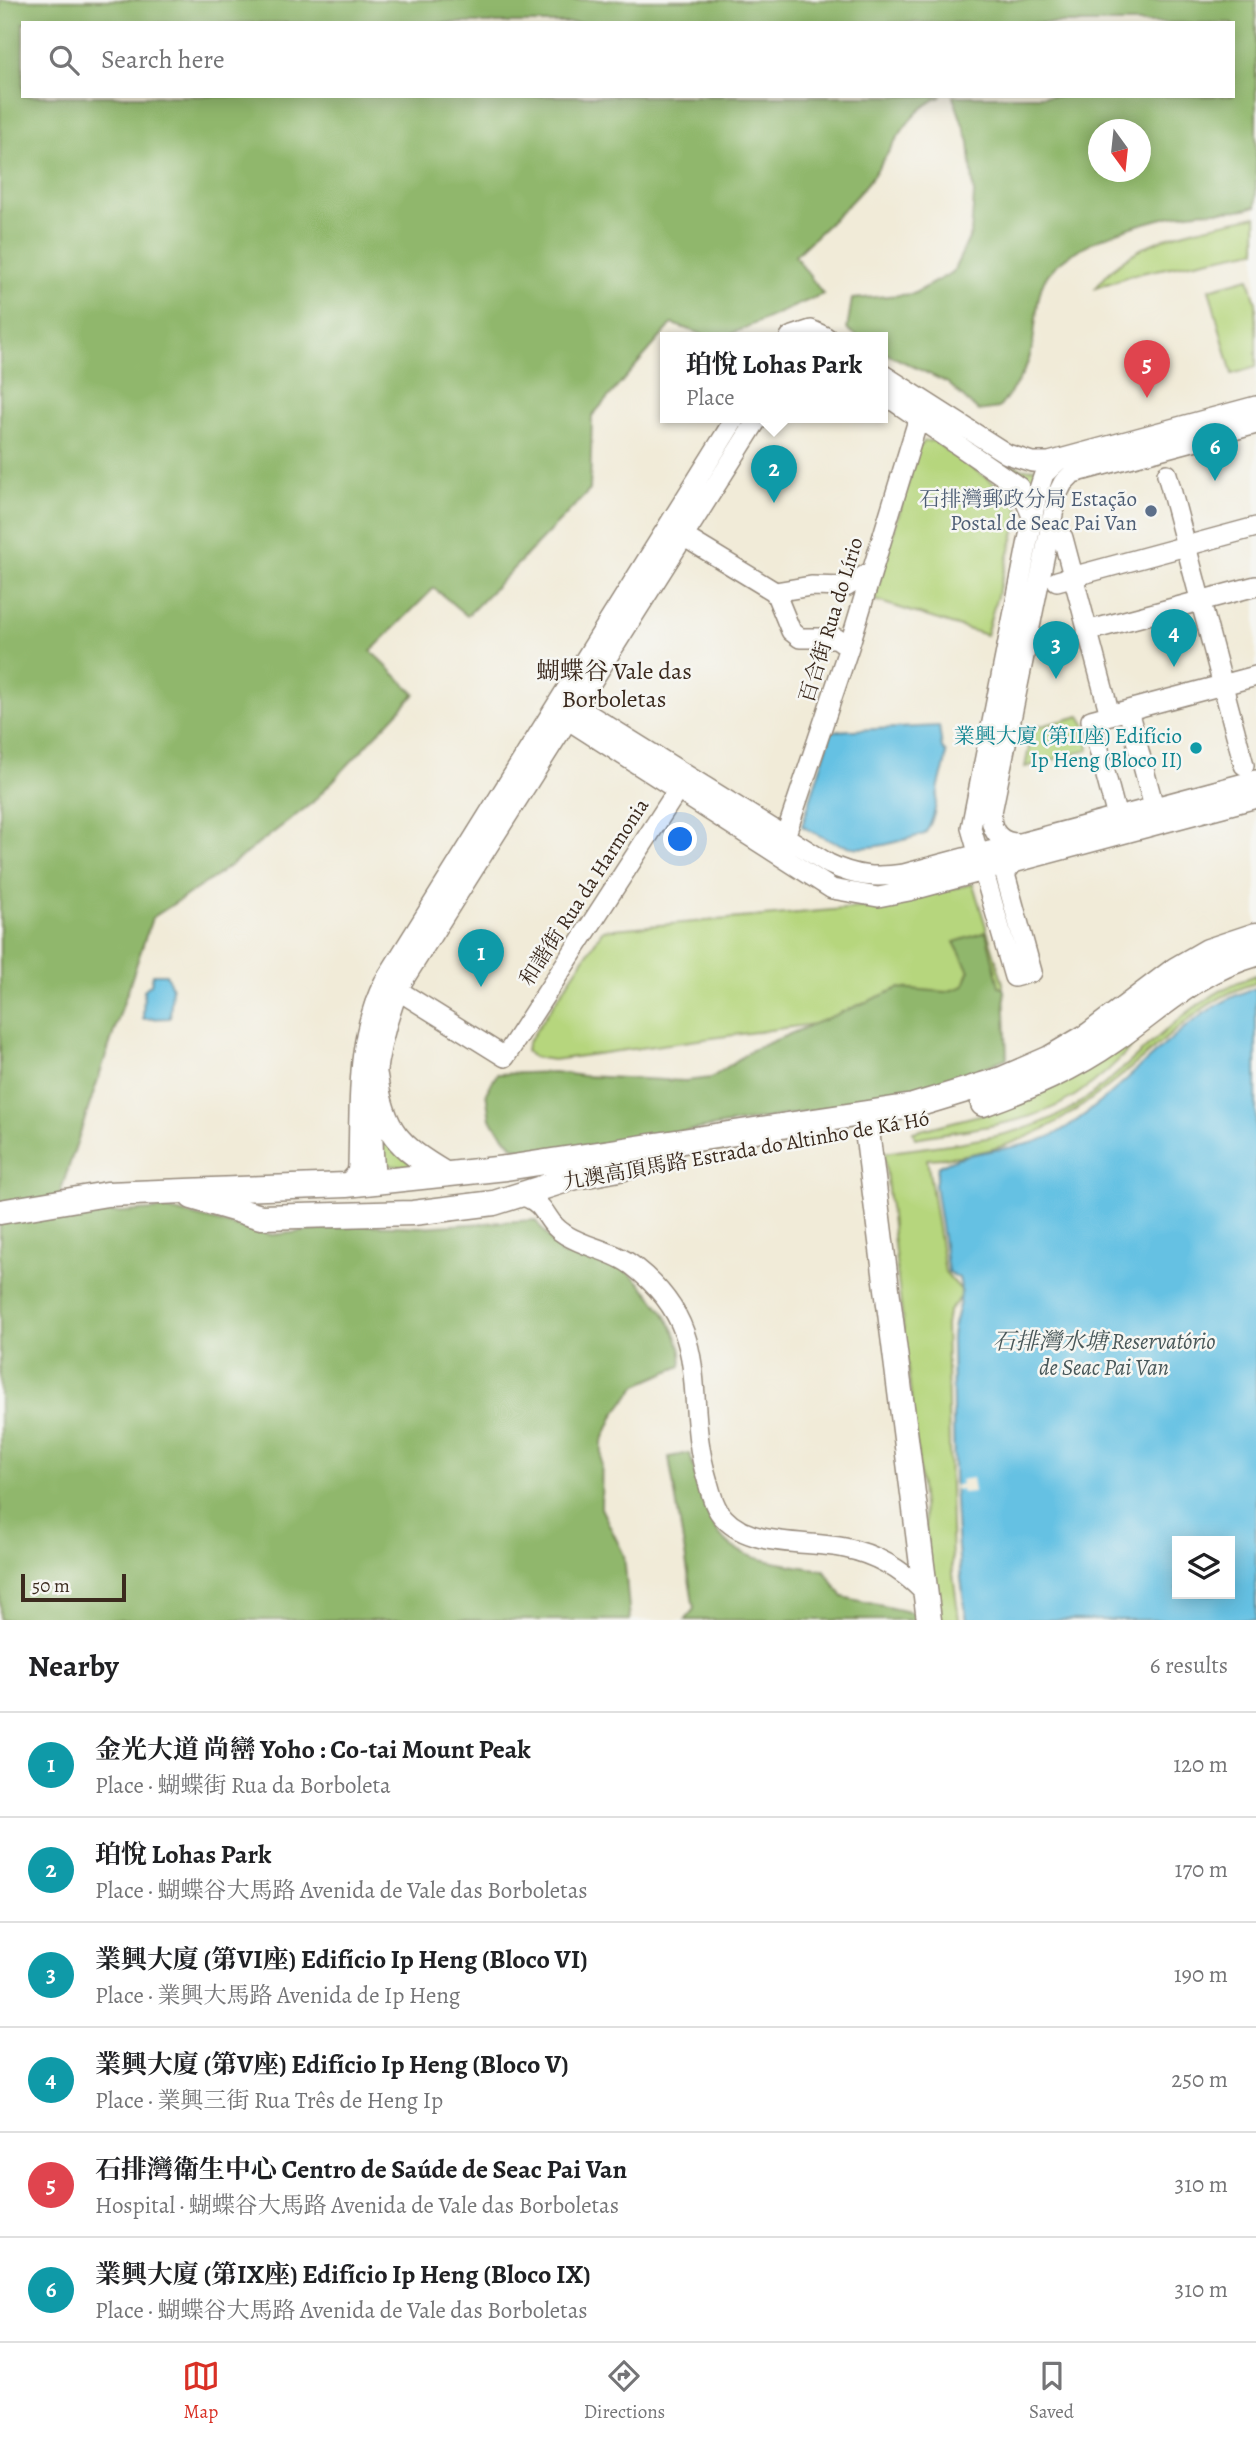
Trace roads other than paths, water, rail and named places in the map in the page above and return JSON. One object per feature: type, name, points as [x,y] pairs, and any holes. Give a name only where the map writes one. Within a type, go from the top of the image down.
[{"type":"main road","name":"九澳高頂馬路 Estrada do Altinho de Ká Hó","points":[[0,1212],[56,1200],[159,1190],[268,1190],[346,1185],[506,1168],[865,1115],[950,1096],[1002,1079],[1050,1058],[1090,1035],[1175,970],[1208,951],[1256,935]]},
{"type":"main road","name":"九澳高頂馬路 Estrada do Altinho de Ká Hó","points":[[159,1190],[261,1217],[465,1209],[603,1171],[867,1131],[956,1112],[1050,1078],[1115,1040],[1193,980],[1231,961],[1256,954]]},
{"type":"main road","points":[[375,1076],[379,1105],[388,1128],[419,1159],[445,1174]]},
{"type":"main road","points":[[867,1131],[923,1591],[929,1620]]},
{"type":"main road","points":[[376,1182],[397,1187],[464,1182],[475,1192],[475,1200],[465,1209]]},
{"type":"main road","points":[[268,1190],[260,1199],[265,1210],[304,1216]]},
{"type":"street","points":[[888,377],[1007,454],[1032,462],[1060,459],[1256,406]]},
{"type":"street","points":[[888,396],[1019,486],[1027,498],[1034,522]]},
{"type":"street","name":"百合街 Rua do Lírio","points":[[785,837],[849,647],[919,417]]},
{"type":"street","points":[[346,1185],[357,1173],[362,1050],[371,1009],[391,986],[564,708],[732,423]]},
{"type":"street","points":[[564,708],[683,537],[755,423]]},
{"type":"street","points":[[1023,842],[1006,842],[1000,838],[994,832],[991,817],[1057,495],[1063,483],[1073,473],[1256,424]]},
{"type":"street","points":[[946,863],[960,849],[973,819],[1042,479],[1060,459]]},
{"type":"street","points":[[564,708],[678,788],[832,889],[878,897],[982,862],[1023,842],[1154,807],[1250,772],[1223,685],[1167,474]]},
{"type":"street","points":[[1065,578],[1256,527]]},
{"type":"street","points":[[1049,536],[1063,538],[1065,578],[1154,807]]},
{"type":"street","points":[[683,537],[775,592],[791,631],[796,635],[809,639],[836,638],[849,647]]},
{"type":"street","points":[[775,592],[811,586],[846,587],[870,572]]},
{"type":"street","points":[[1087,631],[1256,586]]},
{"type":"street","points":[[1117,817],[1091,720],[1256,676]]},
{"type":"street","points":[[564,708],[829,864],[856,876],[904,874],[946,863],[1013,863],[1256,798]]},
{"type":"street","name":"和諧街 Rua da Harmonia","points":[[391,986],[505,1057],[678,788]]},
{"type":"street","points":[[973,819],[1014,977],[1032,972],[1005,874],[1013,863]]},
{"type":"street","points":[[376,1182],[375,1076],[391,986]]},
{"type":"street","points":[[520,1195],[540,1203],[551,1224],[566,1236],[634,1267],[678,1319],[694,1360],[702,1461],[715,1504],[731,1526],[756,1536],[859,1552],[909,1576],[923,1591]]},
{"type":"water","points":[[939,726],[946,759],[934,813],[925,834],[890,844],[862,848],[836,843],[802,826],[832,731]]},
{"type":"water","points":[[153,974],[166,974],[172,987],[170,1018],[143,1019],[144,990],[151,984]]},
{"type":"water","name":"石排灣水塘 Reservatório de Seac Pai Van","points":[[1256,988],[1256,1620],[967,1620],[958,1551],[953,1446],[952,1340],[961,1286],[959,1278],[948,1272],[935,1185],[938,1167],[951,1160],[1028,1144],[1057,1133],[1082,1117],[1202,1015],[1228,999]]},
{"type":"place","name":"石排灣衛生中心 Centro de Saúde de Seac Pai Van","points":[[1147,398]]},
{"type":"place","name":"業興大廈 (第IX座) Edifício Ip Heng (Bloco IX)","points":[[1215,481]]},
{"type":"place","name":"珀悅 Lohas Park","points":[[774,503]]},
{"type":"place","name":"石排灣郵政分局 Estação Postal de Seac Pai Van","points":[[1151,511]]},
{"type":"place","name":"業興大廈 (第V座) Edifício Ip Heng (Bloco V)","points":[[1174,667]]},
{"type":"place","name":"業興大廈 (第VI座) Edifício Ip Heng (Bloco VI)","points":[[1056,679]]},
{"type":"place","name":"業興大廈 (第II座) Edifício Ip Heng (Bloco II)","points":[[1196,748]]},
{"type":"place","name":"金光大道 尚巒 Yoho : Co-tai Mount Peak","points":[[481,987]]},
{"type":"district","name":"蝴蝶谷 Vale das Borboletas","points":[[614,685]]}]
